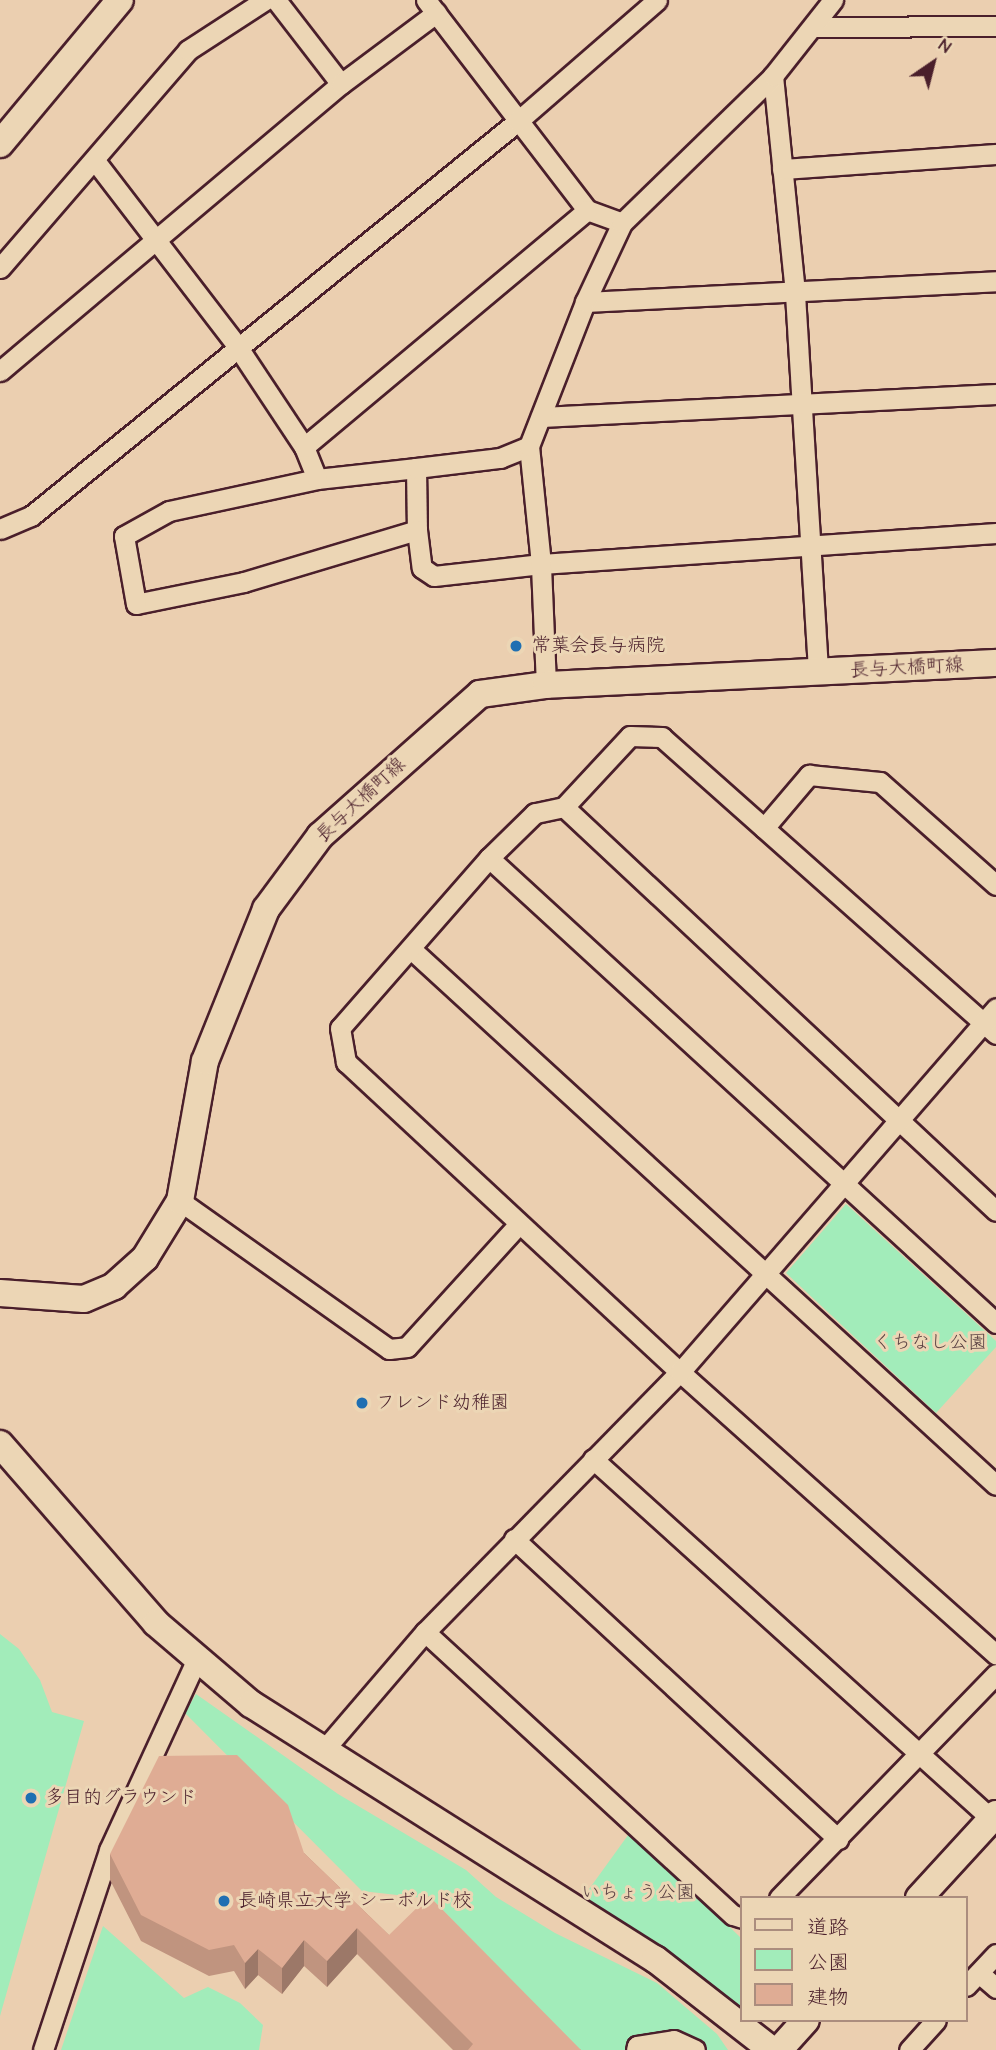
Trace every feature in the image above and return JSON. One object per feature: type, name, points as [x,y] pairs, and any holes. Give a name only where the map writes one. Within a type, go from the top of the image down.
[{"type":"main road","points":[[0,144],[120,0]]},
{"type":"main road","name":"長与大橋町線","points":[[0,1293],[84,1299],[114,1286],[145,1258],[180,1201],[205,1061],[265,909],[320,836],[480,694],[546,685],[996,663]]},
{"type":"main road","points":[[0,1444],[156,1623],[196,1661],[323,1752],[655,1959],[772,2050]]},
{"type":"main road","points":[[921,1896],[994,1818]]},
{"type":"main road","points":[[779,2050],[804,2022]]},
{"type":"street","points":[[0,268],[96,162],[188,50],[265,0]]},
{"type":"street","points":[[276,0],[341,84]]},
{"type":"street","points":[[546,685],[541,564],[529,446],[585,302],[622,223],[773,76],[834,0]]},
{"type":"street","points":[[0,529],[31,516],[237,346],[518,121],[644,4]]},
{"type":"street","points":[[0,371],[431,6],[587,210],[622,223]]},
{"type":"street","points":[[814,27],[996,26]]},
{"type":"street","points":[[773,76],[795,294],[808,544],[818,672]]},
{"type":"street","points":[[782,169],[996,154]]},
{"type":"street","points":[[96,162],[153,242],[237,346],[304,447],[317,479]]},
{"type":"street","points":[[304,447],[587,210]]},
{"type":"street","points":[[585,302],[795,294],[996,281]]},
{"type":"street","points":[[541,417],[996,394]]},
{"type":"street","points":[[417,530],[244,582],[136,604],[124,536],[169,510],[317,479],[500,458],[529,446]]},
{"type":"street","points":[[416,468],[417,530],[422,568],[434,576],[541,564],[996,533]]},
{"type":"street","points":[[323,1752],[425,1632],[680,1372],[897,1119],[992,1021],[764,828],[662,737],[630,736],[564,807],[535,813],[489,858],[340,1028],[346,1062],[680,1372],[996,1655]]},
{"type":"street","points":[[764,828],[809,775],[880,782],[996,885]]},
{"type":"street","points":[[564,807],[996,1210]]},
{"type":"street","points":[[489,858],[996,1323]]},
{"type":"street","points":[[411,948],[996,1485]]},
{"type":"street","points":[[180,1201],[389,1349],[407,1347],[519,1224]]},
{"type":"street","points":[[593,1459],[994,1818]]},
{"type":"street","points":[[514,1539],[838,1839]]},
{"type":"street","points":[[425,1632],[733,1915],[740,1917]]},
{"type":"street","points":[[43,2050],[108,1850],[196,1661]]},
{"type":"street","points":[[781,1896],[996,1674]]},
{"type":"street","points":[[996,1954],[972,1980],[996,1988]]},
{"type":"street","points":[[909,2050],[934,2022]]},
{"type":"street","points":[[636,2050],[674,2040],[695,2050]]},
{"type":"green space","name":"くちなし公園","points":[[846,1204],[996,1341],[996,1347],[936,1413],[786,1273]]},
{"type":"green space","name":"多目的グラウンド","points":[[0,1634],[19,1649],[40,1680],[52,1712],[84,1721],[0,2016]]},
{"type":"green space","points":[[196,1694],[338,1794],[466,1870],[496,1897],[555,1933],[657,1983],[717,2034],[728,2050],[579,2050],[432,1899],[362,1891],[185,1713]]},
{"type":"green space","name":"いちょう公園","points":[[631,1831],[740,1937],[740,2018],[579,1903]]},
{"type":"green space","points":[[103,1926],[184,1998],[208,1987],[240,2003],[263,2025],[259,2050],[61,2050]]},
{"type":"building","name":"長崎県立大学 シーボルド校","points":[[237,1755],[288,1805],[304,1853],[389,1935],[429,1896],[581,2050],[468,2050],[473,2044],[357,1928],[327,1961],[304,1940],[282,1968],[258,1949],[245,1963],[234,1945],[209,1950],[141,1915],[110,1854],[159,1756]]},
{"type":"place","name":"常葉会長与病院","points":[[516,646]]},
{"type":"place","name":"フレンド幼稚園","points":[[362,1403]]},
{"type":"place","name":"多目的グラウンド","points":[[31,1798]]},
{"type":"place","name":"長崎県立大学 シーボルド校","points":[[224,1901]]}]
